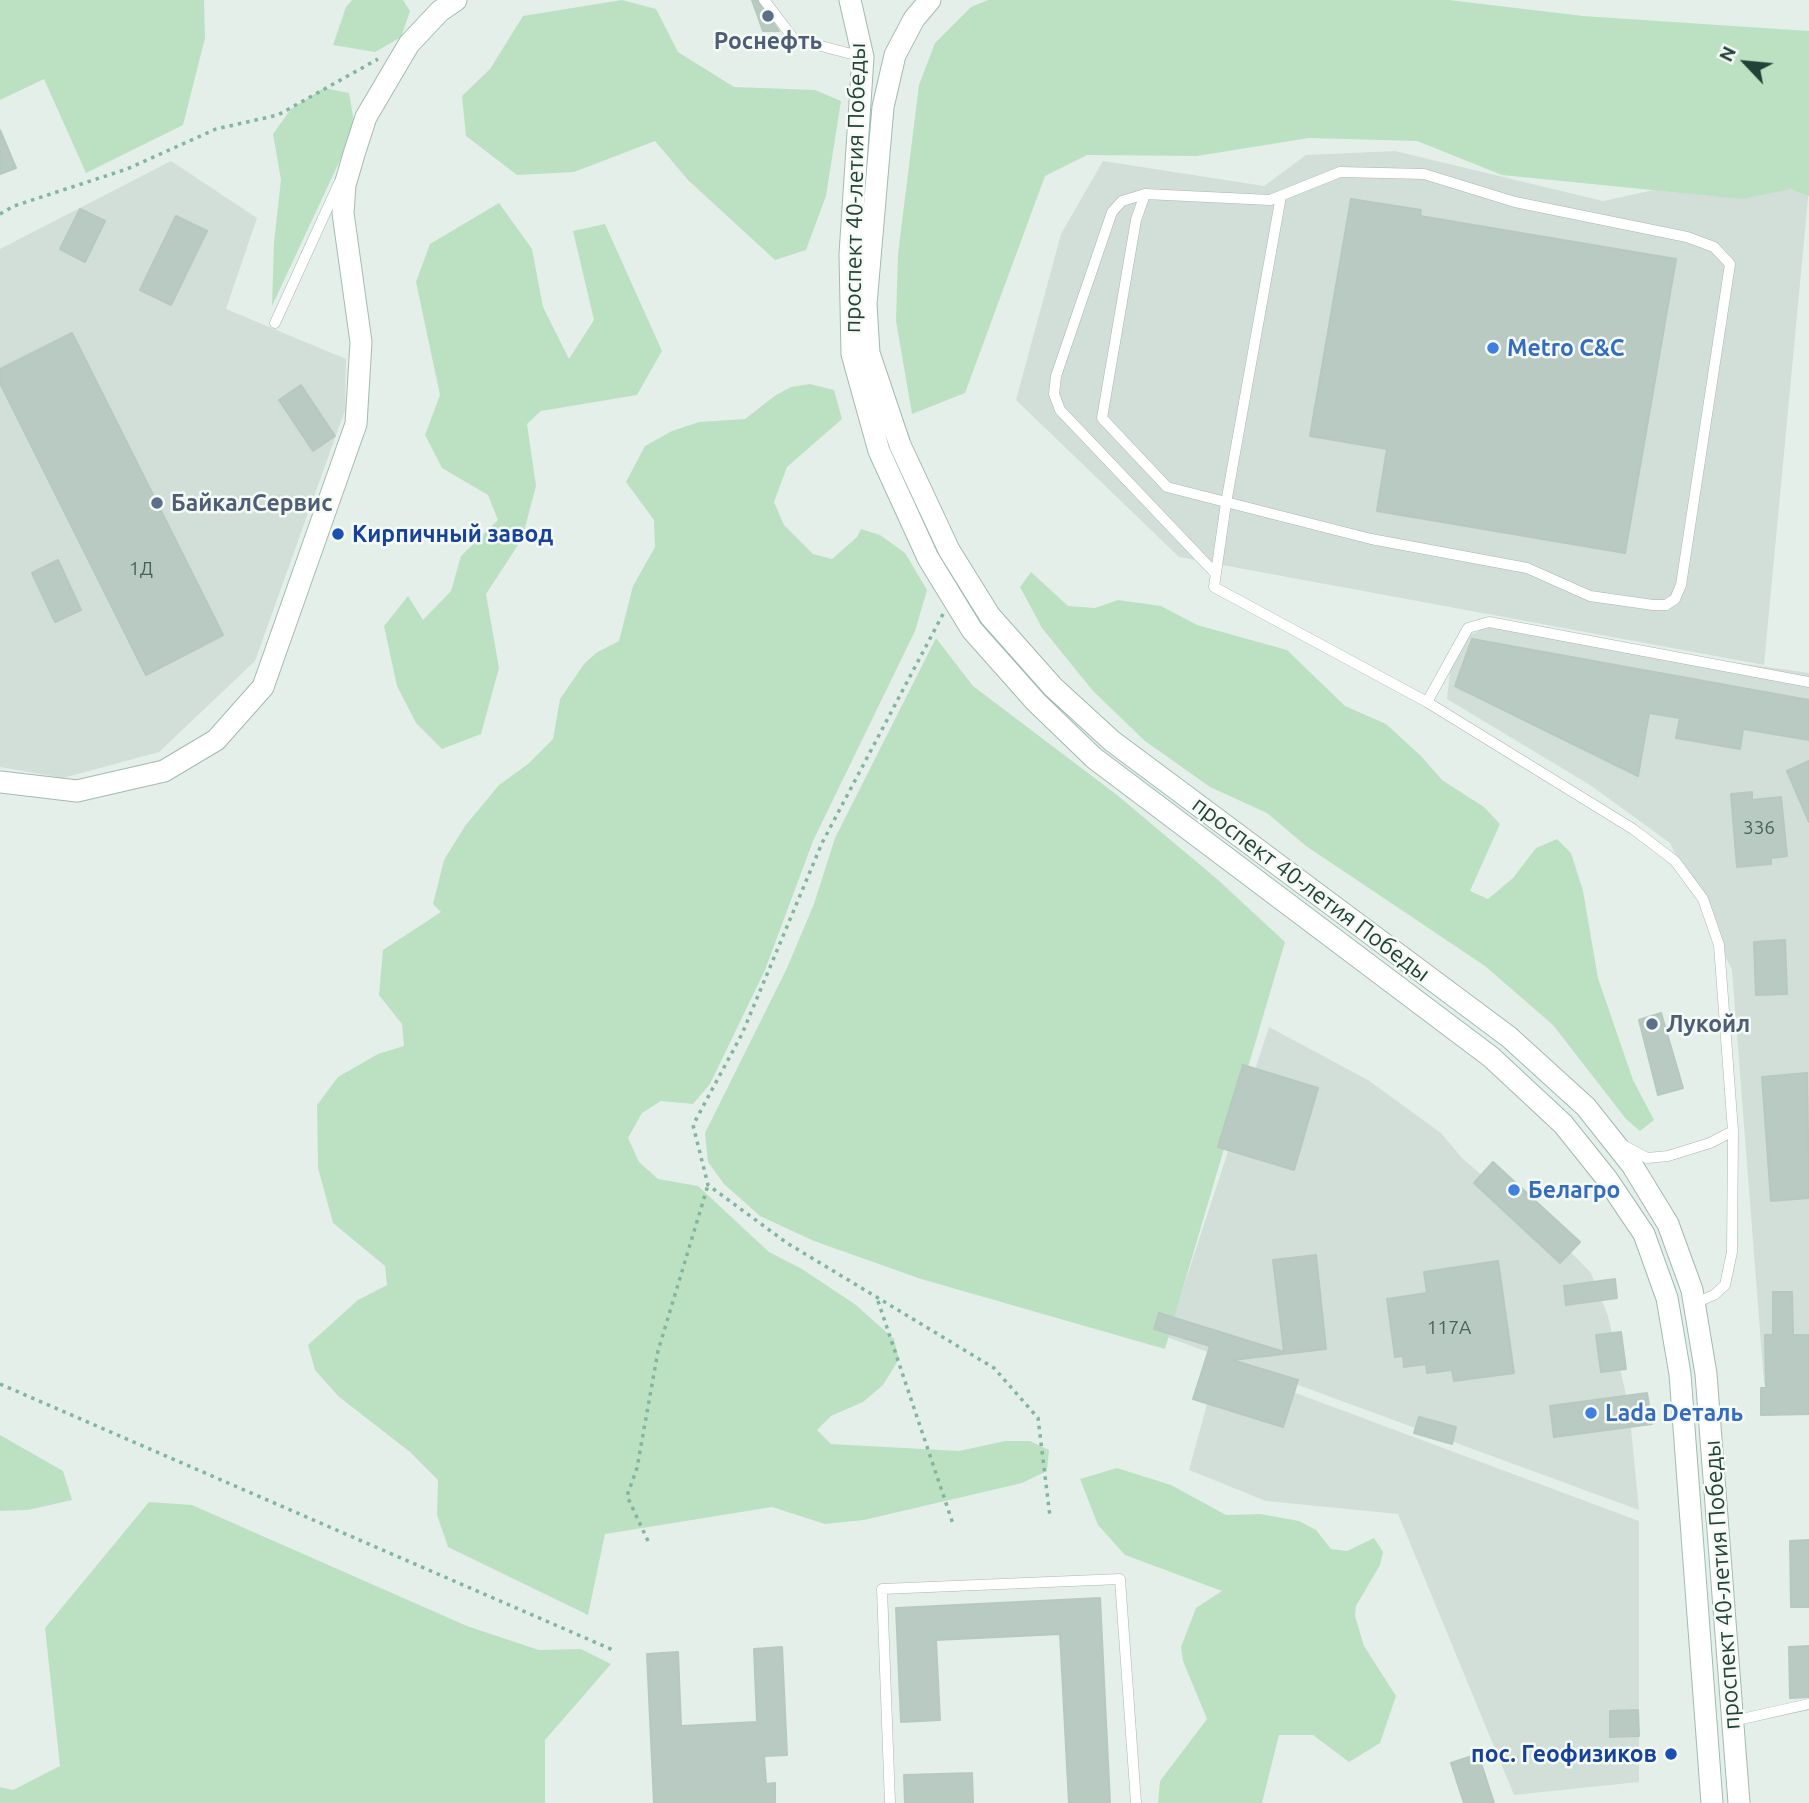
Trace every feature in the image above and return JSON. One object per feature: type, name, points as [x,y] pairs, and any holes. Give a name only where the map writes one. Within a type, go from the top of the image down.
[{"type":"main road","points":[[0,782],[77,791],[164,771],[216,740],[263,687],[356,424],[361,342],[343,213],[345,184],[366,117],[409,44],[440,11],[456,0]]},
{"type":"main road","name":"проспект 40-летия Победы","points":[[850,0],[863,57],[850,254],[852,354],[879,451],[928,558],[972,630],[1036,702],[1094,758],[1491,1057],[1563,1124],[1607,1179],[1644,1234],[1669,1310],[1680,1374],[1712,1803]]},
{"type":"main road","name":"проспект 40-летия Победы","points":[[930,0],[914,19],[895,55],[883,107],[866,304],[869,353],[900,445],[948,550],[990,616],[1053,687],[1112,741],[1509,1037],[1586,1107],[1632,1165],[1668,1224],[1694,1304],[1706,1374],[1739,1803]]},
{"type":"main road","points":[[1669,1310],[1694,1304]]},
{"type":"lane","points":[[764,0],[794,39],[863,57]]},
{"type":"lane","points":[[275,323],[354,154]]},
{"type":"lane","points":[[1145,194],[1136,220],[1102,418],[1167,488],[1371,539],[1527,568],[1590,596],[1666,605],[1675,599],[1681,585],[1730,264],[1714,247],[1687,237],[1515,202],[1424,174],[1340,172],[1270,200],[1145,194],[1122,201],[1112,212],[1056,376],[1054,394],[1060,410],[1215,573]]},
{"type":"lane","points":[[1280,195],[1226,503],[1214,587],[1427,702],[1633,829],[1675,860],[1703,899],[1719,945],[1733,1131],[1732,1252],[1725,1284],[1714,1295],[1694,1304]]},
{"type":"lane","points":[[1427,702],[1468,628],[1489,622],[1809,682]]},
{"type":"lane","points":[[1611,1138],[1647,1158],[1668,1157],[1710,1143],[1733,1131]]},
{"type":"lane","points":[[890,1803],[882,1589],[1120,1579],[1136,1803]]},
{"type":"lane","points":[[1733,1721],[1809,1704]]},
{"type":"path","points":[[0,214],[15,206],[127,169],[216,130],[278,115],[377,60]]},
{"type":"path","points":[[648,1541],[626,1496],[638,1468],[658,1351],[708,1185],[693,1125],[742,1034],[822,843],[952,597]]},
{"type":"path","points":[[708,1185],[787,1243],[994,1368],[1038,1418],[1050,1517]]},
{"type":"path","points":[[877,1299],[953,1524]]},
{"type":"path","points":[[0,1384],[613,1650]]},
{"type":"shaded area","points":[[1395,151],[1603,201],[1809,156],[1809,188],[1764,665],[1179,557],[1016,400],[1061,234],[1103,161],[1264,186],[1306,155]]},
{"type":"shaded area","points":[[171,161],[257,218],[226,309],[346,359],[345,410],[255,661],[159,752],[63,778],[0,767],[0,249]]},
{"type":"shaded area","points":[[1487,627],[1809,673],[1809,1379],[1764,1383],[1732,970],[1670,843],[1590,785],[1447,699],[1453,643]]},
{"type":"shaded area","points":[[1269,1027],[1368,1080],[1441,1133],[1463,1159],[1564,1245],[1591,1273],[1608,1316],[1629,1408],[1639,1510],[1167,1337]]},
{"type":"shaded area","points":[[1218,1364],[1639,1521],[1639,1782],[1514,1795],[1398,1514],[1266,1501],[1189,1470]]},
{"type":"green space","points":[[0,0],[204,0],[205,38],[183,125],[86,173],[44,79],[0,100]]},
{"type":"green space","points":[[352,0],[403,0],[410,11],[401,37],[375,52],[333,45],[346,7]]},
{"type":"green space","points":[[622,0],[656,9],[678,52],[734,87],[815,90],[841,101],[826,196],[806,250],[775,260],[688,180],[655,141],[574,172],[517,175],[466,136],[462,96],[490,69],[523,16]]},
{"type":"green space","points":[[988,0],[1449,0],[1583,16],[1809,31],[1809,196],[1791,189],[1742,199],[1502,175],[1417,141],[1309,138],[1197,156],[1087,155],[1045,176],[965,393],[912,414],[896,321],[898,254],[919,85],[935,43],[971,7]]},
{"type":"green space","points":[[324,88],[349,93],[355,128],[272,306],[274,242],[281,180],[273,134],[291,109]]},
{"type":"green space","points":[[499,203],[532,249],[543,307],[569,359],[594,320],[573,231],[605,224],[662,351],[637,395],[541,411],[527,424],[536,486],[522,539],[486,594],[499,668],[481,734],[442,749],[416,723],[397,686],[384,626],[408,596],[423,620],[451,591],[461,556],[498,520],[488,495],[442,468],[425,435],[440,395],[416,282],[430,244]]},
{"type":"green space","points":[[810,384],[834,390],[842,419],[787,467],[774,502],[784,525],[813,554],[832,559],[857,537],[861,529],[880,535],[905,553],[927,590],[915,631],[813,841],[765,970],[710,1084],[693,1104],[661,1101],[642,1113],[628,1138],[639,1162],[658,1179],[698,1186],[769,1252],[802,1269],[856,1305],[894,1339],[899,1359],[883,1385],[863,1402],[831,1416],[817,1430],[831,1444],[959,1451],[1005,1441],[1030,1441],[1049,1450],[1047,1471],[1022,1483],[864,1520],[825,1524],[772,1507],[605,1534],[588,1615],[448,1547],[437,1515],[438,1480],[410,1452],[338,1396],[315,1370],[308,1345],[358,1300],[387,1285],[385,1266],[333,1223],[318,1168],[317,1105],[338,1077],[378,1054],[404,1046],[402,1024],[379,995],[383,950],[441,912],[433,904],[444,860],[465,826],[499,785],[528,764],[553,739],[560,699],[584,664],[596,653],[619,641],[633,586],[655,547],[654,520],[626,482],[645,446],[672,431],[699,422],[745,419],[776,395],[791,387]]},
{"type":"green space","points":[[1031,572],[1068,606],[1095,608],[1118,600],[1161,606],[1197,625],[1287,650],[1345,706],[1386,724],[1421,756],[1442,780],[1484,807],[1500,824],[1470,891],[1488,899],[1513,878],[1536,848],[1557,839],[1571,853],[1583,891],[1598,978],[1633,1080],[1654,1120],[1640,1131],[1626,1119],[1553,1025],[1485,966],[1306,846],[1267,813],[1210,787],[1145,741],[1093,691],[1042,628],[1020,587]]},
{"type":"green space","points":[[936,638],[973,686],[1117,795],[1217,879],[1285,942],[1165,1349],[921,1279],[814,1241],[760,1216],[724,1184],[708,1162],[705,1133],[787,968],[814,904],[835,838]]},
{"type":"green space","points":[[0,1435],[63,1471],[72,1500],[28,1510],[0,1511]]},
{"type":"green space","points":[[1117,1468],[1171,1485],[1226,1515],[1260,1514],[1299,1521],[1316,1530],[1331,1549],[1347,1551],[1374,1538],[1383,1552],[1380,1565],[1356,1606],[1355,1616],[1364,1646],[1396,1696],[1380,1743],[1349,1762],[1313,1735],[1279,1735],[1262,1803],[1158,1803],[1160,1781],[1207,1719],[1183,1661],[1181,1647],[1196,1608],[1222,1591],[1125,1555],[1098,1525],[1080,1479]]},
{"type":"green space","points":[[149,1502],[192,1505],[467,1626],[539,1650],[581,1649],[611,1664],[545,1740],[545,1803],[0,1803],[0,1787],[13,1790],[60,1766],[45,1628]]},
{"type":"building","points":[[752,0],[757,0],[779,31],[763,31]]},
{"type":"building","points":[[0,130],[16,168],[0,174]]},
{"type":"building","name":"Metro C&C","points":[[1351,199],[1421,210],[1420,216],[1676,259],[1625,553],[1377,511],[1387,449],[1310,436]]},
{"type":"building","points":[[80,209],[105,221],[85,262],[60,249]]},
{"type":"building","points":[[176,216],[207,231],[171,305],[140,290]]},
{"type":"building","points":[[72,333],[223,635],[146,675],[0,383],[0,369]]},
{"type":"building","points":[[301,385],[335,436],[313,451],[279,400]]},
{"type":"building","points":[[58,560],[81,610],[55,622],[32,573]]},
{"type":"building","points":[[1472,639],[1809,700],[1809,740],[1743,729],[1740,749],[1676,738],[1680,718],[1649,713],[1638,776],[1455,686]]},
{"type":"building","points":[[1809,761],[1809,822],[1787,771]]},
{"type":"building","points":[[1752,792],[1752,800],[1781,797],[1787,856],[1771,858],[1771,864],[1737,867],[1731,794]]},
{"type":"building","points":[[1785,940],[1787,994],[1756,995],[1754,942]]},
{"type":"building","points":[[1661,1013],[1683,1088],[1658,1095],[1639,1020]]},
{"type":"building","points":[[1243,1065],[1318,1088],[1294,1170],[1218,1147]]},
{"type":"building","points":[[1807,1073],[1809,1198],[1771,1201],[1762,1077]]},
{"type":"building","points":[[1493,1162],[1580,1242],[1560,1263],[1474,1183]]},
{"type":"building","points":[[1316,1255],[1326,1349],[1232,1360],[1298,1380],[1283,1427],[1193,1399],[1210,1346],[1154,1329],[1159,1313],[1284,1352],[1273,1260]]},
{"type":"building","points":[[1498,1261],[1514,1373],[1454,1381],[1452,1370],[1427,1373],[1426,1364],[1404,1367],[1403,1356],[1395,1357],[1387,1299],[1427,1293],[1424,1272]]},
{"type":"building","points":[[1615,1279],[1617,1298],[1566,1305],[1564,1286]]},
{"type":"building","points":[[1773,1292],[1792,1292],[1793,1335],[1809,1335],[1809,1414],[1761,1415],[1761,1388],[1766,1388],[1765,1335],[1773,1335]]},
{"type":"building","points":[[1621,1332],[1626,1369],[1601,1372],[1596,1335]]},
{"type":"building","points":[[1647,1393],[1652,1424],[1554,1437],[1550,1406]]},
{"type":"building","points":[[1419,1417],[1456,1427],[1452,1444],[1414,1433]]},
{"type":"building","points":[[1809,1540],[1809,1607],[1791,1607],[1790,1541]]},
{"type":"building","points":[[1100,1598],[1110,1803],[1069,1803],[1060,1634],[936,1640],[940,1720],[901,1722],[896,1608]]},
{"type":"building","points":[[1809,1646],[1809,1697],[1790,1698],[1789,1647]]},
{"type":"building","points":[[782,1647],[787,1755],[764,1756],[766,1784],[775,1783],[775,1803],[654,1803],[647,1654],[678,1652],[681,1726],[757,1722],[754,1649]]},
{"type":"building","points":[[1638,1710],[1639,1736],[1610,1737],[1610,1711]]},
{"type":"building","points":[[1478,1754],[1494,1803],[1464,1803],[1451,1763]]},
{"type":"building","points":[[972,1773],[973,1803],[905,1803],[904,1775]]},
{"type":"place","name":"Роснефть","points":[[768,16]]},
{"type":"place","name":"Metro C&C","points":[[1493,348]]},
{"type":"place","name":"БайкалСервис","points":[[157,503]]},
{"type":"place","name":"Кирпичный завод","points":[[338,534]]},
{"type":"place","name":"Лукойл","points":[[1652,1024]]},
{"type":"place","name":"Белагро","points":[[1514,1190]]},
{"type":"place","name":"Lada Dеталь","points":[[1591,1413]]},
{"type":"place","name":"пос. Геофизиков","points":[[1671,1754]]}]
